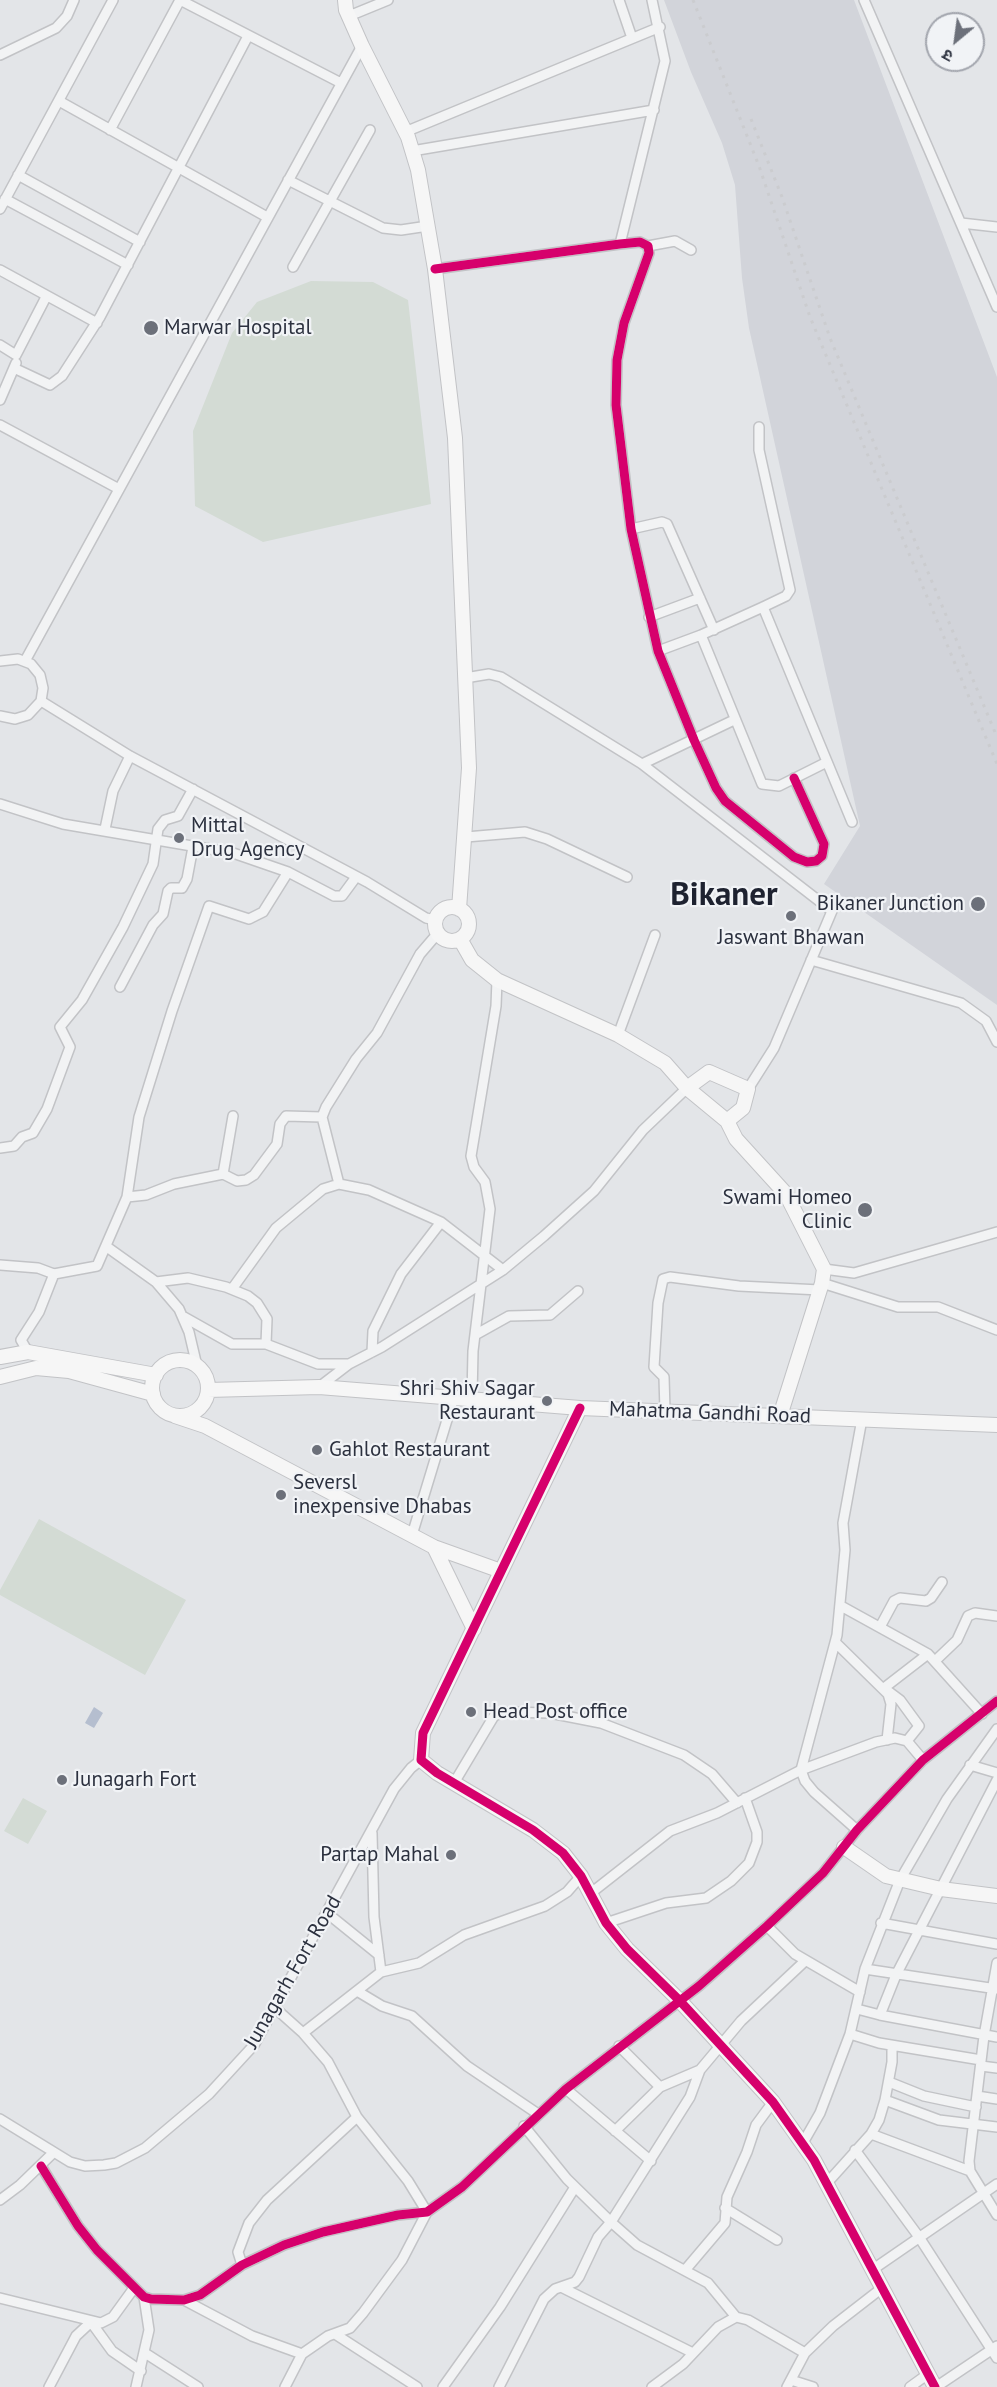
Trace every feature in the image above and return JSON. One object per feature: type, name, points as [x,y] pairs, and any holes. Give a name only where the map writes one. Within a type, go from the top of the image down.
[{"type":"street","points":[[0,54],[56,28],[67,16],[74,0]]},
{"type":"street","points":[[113,0],[2,205],[128,265]]},
{"type":"street","points":[[110,130],[180,0],[341,84]]},
{"type":"street","points":[[334,0],[347,9],[362,46],[405,132],[412,151],[435,269],[455,438],[469,768],[466,837],[459,909]]},
{"type":"street","points":[[347,9],[387,0]]},
{"type":"street","points":[[619,0],[632,38]]},
{"type":"street","points":[[620,244],[665,61],[660,27],[652,0]]},
{"type":"street","points":[[864,0],[997,307]]},
{"type":"street","points":[[405,132],[660,27]]},
{"type":"street","points":[[15,369],[50,385],[57,382],[97,323],[248,36]]},
{"type":"street","points":[[25,661],[362,46]]},
{"type":"street","points":[[59,100],[267,218]]},
{"type":"street","points":[[412,151],[654,110]]},
{"type":"street","points":[[293,267],[370,130]]},
{"type":"street","points":[[18,175],[140,242]]},
{"type":"street","points":[[288,180],[383,228],[401,230],[428,226]]},
{"type":"street","points":[[961,223],[997,227]]},
{"type":"street","points":[[435,269],[640,242],[648,246],[675,241],[691,250]]},
{"type":"street","points":[[648,246],[649,253],[624,323],[617,360],[616,405],[631,529],[658,651],[694,740],[716,788],[725,801],[794,857],[816,861],[822,856],[824,844],[794,778]]},
{"type":"street","points":[[0,270],[97,323]]},
{"type":"street","points":[[0,400],[15,369],[16,355],[46,297]]},
{"type":"street","points":[[0,345],[16,355]]},
{"type":"street","points":[[0,425],[119,489]]},
{"type":"street","points":[[658,651],[714,630],[786,596],[790,584],[759,450],[759,427]]},
{"type":"street","points":[[631,529],[656,523],[667,524],[714,630]]},
{"type":"street","points":[[649,617],[700,598]]},
{"type":"street","points":[[763,607],[852,822]]},
{"type":"street","points":[[701,635],[762,784],[778,786],[827,762]]},
{"type":"street","points":[[0,661],[11,658],[25,661],[36,669],[42,681],[41,701],[33,711],[22,718],[0,716]]},
{"type":"street","points":[[465,678],[489,674],[501,677],[642,764],[832,911],[774,1048],[748,1089],[743,1108],[728,1121]]},
{"type":"street","points":[[41,701],[130,756],[356,877],[426,918],[436,927],[452,941],[460,939],[469,928],[469,920],[459,909],[450,907],[442,911],[436,927],[390,1011],[333,1093],[322,1117],[339,1184]]},
{"type":"street","points":[[642,764],[734,720]]},
{"type":"street","points":[[105,830],[114,792],[130,756]]},
{"type":"street","points":[[0,1148],[14,1146],[22,1137],[33,1133],[47,1108],[70,1047],[60,1028],[82,1000],[123,927],[153,864],[158,842],[158,829],[165,820],[178,816],[193,789]]},
{"type":"street","points":[[0,804],[63,824],[233,853],[288,872],[334,896],[342,896],[356,877]]},
{"type":"street","points":[[466,837],[525,832],[547,839],[627,877]]},
{"type":"street","points":[[120,987],[153,925],[163,914],[168,891],[171,888],[182,888],[187,879],[193,847]]},
{"type":"street","points":[[0,1265],[38,1269],[54,1274],[97,1266],[127,1197],[139,1117],[172,1011],[209,906],[249,919],[263,912],[288,872]]},
{"type":"street","points":[[618,1035],[655,935]]},
{"type":"street","points":[[460,939],[472,960],[497,980],[618,1035],[665,1063],[687,1088],[728,1121],[736,1139],[786,1194],[824,1269],[821,1287],[780,1416]]},
{"type":"street","points":[[811,960],[961,1003],[986,1021],[997,1042]]},
{"type":"street","points":[[472,1397],[480,1282],[490,1209],[484,1182],[474,1167],[471,1156],[496,1006],[497,980]]},
{"type":"street","points":[[319,1387],[349,1364],[503,1270],[594,1191],[643,1130],[687,1088],[709,1072],[748,1089]]},
{"type":"street","points":[[222,1174],[233,1116]]},
{"type":"street","points":[[127,1197],[146,1195],[174,1184],[222,1174],[237,1181],[246,1180],[254,1175],[277,1144],[280,1124],[286,1116],[322,1117]]},
{"type":"street","points":[[232,1289],[276,1228],[323,1188],[339,1184],[369,1190],[441,1222],[503,1270]]},
{"type":"street","points":[[372,1352],[373,1331],[401,1274],[441,1222]]},
{"type":"street","points":[[824,1269],[854,1273],[997,1232]]},
{"type":"street","points":[[107,1247],[156,1282],[184,1317],[232,1344],[266,1344],[318,1364],[349,1364]]},
{"type":"street","points":[[28,1352],[21,1340],[39,1312],[54,1274]]},
{"type":"street","points":[[665,1412],[664,1377],[654,1367],[658,1303],[663,1279],[670,1277],[739,1286],[821,1287],[898,1307],[938,1307],[997,1330]]},
{"type":"street","points":[[156,1282],[188,1278],[232,1289],[248,1296],[267,1319],[266,1344]]},
{"type":"street","points":[[475,1335],[509,1316],[550,1315],[578,1291]]},
{"type":"street","points":[[176,1416],[188,1415],[200,1408],[208,1390],[206,1376],[197,1366],[184,1317]]},
{"type":"street","points":[[0,1357],[28,1352],[156,1375]]},
{"type":"street","points":[[197,1366],[177,1360],[165,1365],[156,1375],[153,1394],[159,1406],[176,1416],[206,1426],[434,1547],[501,1571]]},
{"type":"street","points":[[0,1377],[36,1368],[69,1371],[153,1394]]},
{"type":"street","name":"Mahatma Gandhi Road","points":[[208,1390],[319,1387],[472,1397],[580,1408],[997,1425]]},
{"type":"street","points":[[412,1535],[454,1397]]},
{"type":"street","points":[[580,1408],[423,1733],[421,1760],[454,1783],[533,1830],[563,1853],[581,1876],[606,1923],[627,1949],[680,2001],[773,2102],[804,2141],[936,2387],[994,2348]]},
{"type":"street","points":[[857,1830],[814,1792],[802,1776],[801,1770],[836,1643],[845,1551],[843,1523],[862,1419]]},
{"type":"street","points":[[434,1547],[474,1629]]},
{"type":"street","points":[[880,1628],[894,1601],[900,1598],[926,1601],[931,1598],[942,1582]]},
{"type":"street","points":[[841,1606],[932,1658],[982,1714]]},
{"type":"street","points":[[884,1688],[957,1640],[968,1616],[975,1613],[997,1616]]},
{"type":"street","points":[[836,1643],[900,1700],[919,1726],[908,1741]]},
{"type":"street","points":[[884,1688],[891,1704],[887,1740]]},
{"type":"street","points":[[285,2387],[302,2354],[321,2341],[350,2328],[374,2300],[408,2250],[427,2212],[462,2187],[566,2088],[680,2001],[767,1926],[823,1873],[857,1830],[923,1760],[997,1701]]},
{"type":"street","points":[[454,1783],[494,1716],[504,1712],[550,1713],[601,1723],[684,1755],[712,1774],[741,1800],[757,1832],[757,1842],[749,1863],[732,1881],[706,1898],[666,1903],[606,1923]]},
{"type":"street","points":[[804,2141],[820,2113],[850,2034],[865,1969],[900,1880],[947,1799],[997,1730]]},
{"type":"street","points":[[591,1893],[670,1831],[741,1800],[801,1770],[887,1740],[901,1738],[908,1741],[923,1760]]},
{"type":"street","name":"Junagarh Fort Road","points":[[0,2119],[53,2153],[85,2166],[116,2163],[145,2148],[222,2082],[254,2045],[400,1779],[421,1760]]},
{"type":"street","points":[[970,1765],[997,1773]]},
{"type":"street","points":[[880,2015],[896,1975],[997,1779]]},
{"type":"street","points":[[372,1831],[374,1917],[381,1972]]},
{"type":"street","points":[[844,1847],[872,1869],[900,1880],[997,1896]]},
{"type":"street","points":[[303,2032],[381,1972],[419,1963],[464,1935],[545,1906],[567,1892],[581,1876]]},
{"type":"street","points":[[327,1913],[380,1954]]},
{"type":"street","points":[[882,1923],[997,1944]]},
{"type":"street","points":[[767,1926],[805,1961],[860,1992]]},
{"type":"street","points":[[498,2387],[544,2299],[561,2287],[570,2285],[579,2277],[598,2237],[611,2222],[690,2097],[700,2070],[771,1991],[805,1961]]},
{"type":"street","points":[[997,1963],[984,2036],[970,2170],[997,2215]]},
{"type":"street","points":[[865,1969],[994,1988]]},
{"type":"street","points":[[357,1991],[382,2006],[412,2016],[467,2066],[538,2114]]},
{"type":"street","points":[[275,2008],[303,2032],[328,2062],[357,2117],[408,2181],[427,2212]]},
{"type":"street","points":[[857,2009],[997,2037]]},
{"type":"street","points":[[850,2034],[892,2046],[997,2068]]},
{"type":"street","points":[[619,2046],[660,2087]]},
{"type":"street","points":[[827,2183],[871,2134],[879,2120],[889,2082],[892,2046]]},
{"type":"street","points":[[615,2131],[660,2087],[700,2070]]},
{"type":"street","points":[[889,2082],[924,2096],[976,2107]]},
{"type":"street","points":[[566,2088],[651,2161]]},
{"type":"street","points":[[977,2096],[997,2099]]},
{"type":"street","points":[[885,2100],[939,2120],[997,2127]]},
{"type":"street","points":[[686,2269],[725,2223],[727,2197],[756,2125],[773,2102]]},
{"type":"street","points":[[242,2265],[238,2252],[249,2223],[267,2200],[357,2117]]},
{"type":"street","points":[[524,2126],[575,2187],[637,2245],[686,2269],[708,2283],[736,2317],[748,2320],[805,2354]]},
{"type":"street","points":[[871,2134],[970,2170]]},
{"type":"street","points":[[855,2150],[920,2236],[994,2348],[997,2358]]},
{"type":"street","points":[[0,2200],[53,2153]]},
{"type":"street","points":[[41,2166],[78,2226],[134,2288],[144,2297],[159,2300],[184,2300],[200,2295],[242,2265],[284,2245],[323,2232],[398,2215],[427,2212]]},
{"type":"street","points":[[872,2270],[997,2184]]},
{"type":"street","points":[[443,2387],[500,2307],[575,2187]]},
{"type":"street","points":[[725,2208],[777,2240]]},
{"type":"street","points":[[561,2287],[693,2353]]},
{"type":"street","points":[[0,2298],[91,2322],[108,2321],[134,2288]]},
{"type":"street","points":[[813,2387],[789,2384],[805,2354],[833,2326],[882,2288]]},
{"type":"street","points":[[136,2387],[149,2330],[144,2297]]},
{"type":"street","points":[[184,2300],[252,2336],[302,2354]]},
{"type":"street","points":[[652,2387],[664,2380],[718,2327],[736,2317]]},
{"type":"street","points":[[91,2322],[112,2351],[141,2371]]},
{"type":"street","points":[[49,2387],[76,2336],[91,2322]]},
{"type":"street","points":[[335,2334],[417,2387]]},
{"type":"street","points":[[145,2353],[198,2387]]},
{"type":"street","points":[[909,2387],[928,2374]]},
{"type":"shaded area","points":[[664,0],[854,0],[997,377],[997,1005],[824,884],[860,826],[749,328],[742,278],[735,185],[722,143],[691,72]]},
{"type":"shaded area","points":[[311,281],[373,282],[408,300],[431,504],[263,542],[195,506],[193,431],[232,333],[257,302]]},
{"type":"shaded area","points":[[39,1519],[186,1600],[145,1675],[0,1595],[0,1590]]},
{"type":"shaded area","points":[[23,1798],[47,1811],[28,1844],[4,1831]]},
{"type":"water","points":[[94,1707],[103,1713],[94,1728],[85,1723]]},
{"type":"railway","points":[[693,0],[759,166],[810,317],[997,764]]},
{"type":"railway","points":[[751,119],[782,197],[830,338],[997,737]]},
{"type":"cycle path","points":[[435,269],[620,244],[640,242],[648,246],[649,253],[624,323],[617,360],[616,405],[631,529],[658,651],[694,740],[716,788],[725,801],[794,857],[807,862],[816,861],[822,856],[824,844],[794,778]]},
{"type":"cycle path","points":[[580,1408],[423,1733],[421,1760],[437,1773],[533,1830],[563,1853],[581,1876],[606,1923],[627,1949],[680,2001],[773,2102],[814,2160],[935,2387]]},
{"type":"cycle path","points":[[41,2166],[78,2226],[97,2250],[144,2297],[151,2299],[184,2300],[200,2295],[242,2265],[284,2245],[323,2232],[398,2215],[427,2212],[462,2187],[566,2089],[699,1986],[767,1926],[823,1873],[857,1830],[923,1760],[997,1701]]},
{"type":"place","name":"Marwar Hospital","points":[[151,328]]},
{"type":"place","name":"Mittal Drug Agency","points":[[179,838]]},
{"type":"place","name":"Bikaner Junction","points":[[978,904]]},
{"type":"place","name":"Jaswant Bhawan","points":[[791,916]]},
{"type":"place","name":"Swami Homeo Clinic","points":[[865,1210]]},
{"type":"place","name":"Shri Shiv Sagar Restaurant","points":[[547,1401]]},
{"type":"place","name":"Gahlot Restaurant","points":[[317,1450]]},
{"type":"place","name":"Seversl inexpensive Dhabas","points":[[281,1495]]},
{"type":"place","name":"Head Post office","points":[[471,1712]]},
{"type":"place","name":"Junagarh Fort","points":[[62,1780]]},
{"type":"place","name":"Partap Mahal","points":[[451,1855]]},
{"type":"district","name":"Bikaner","points":[[724,896]]}]
